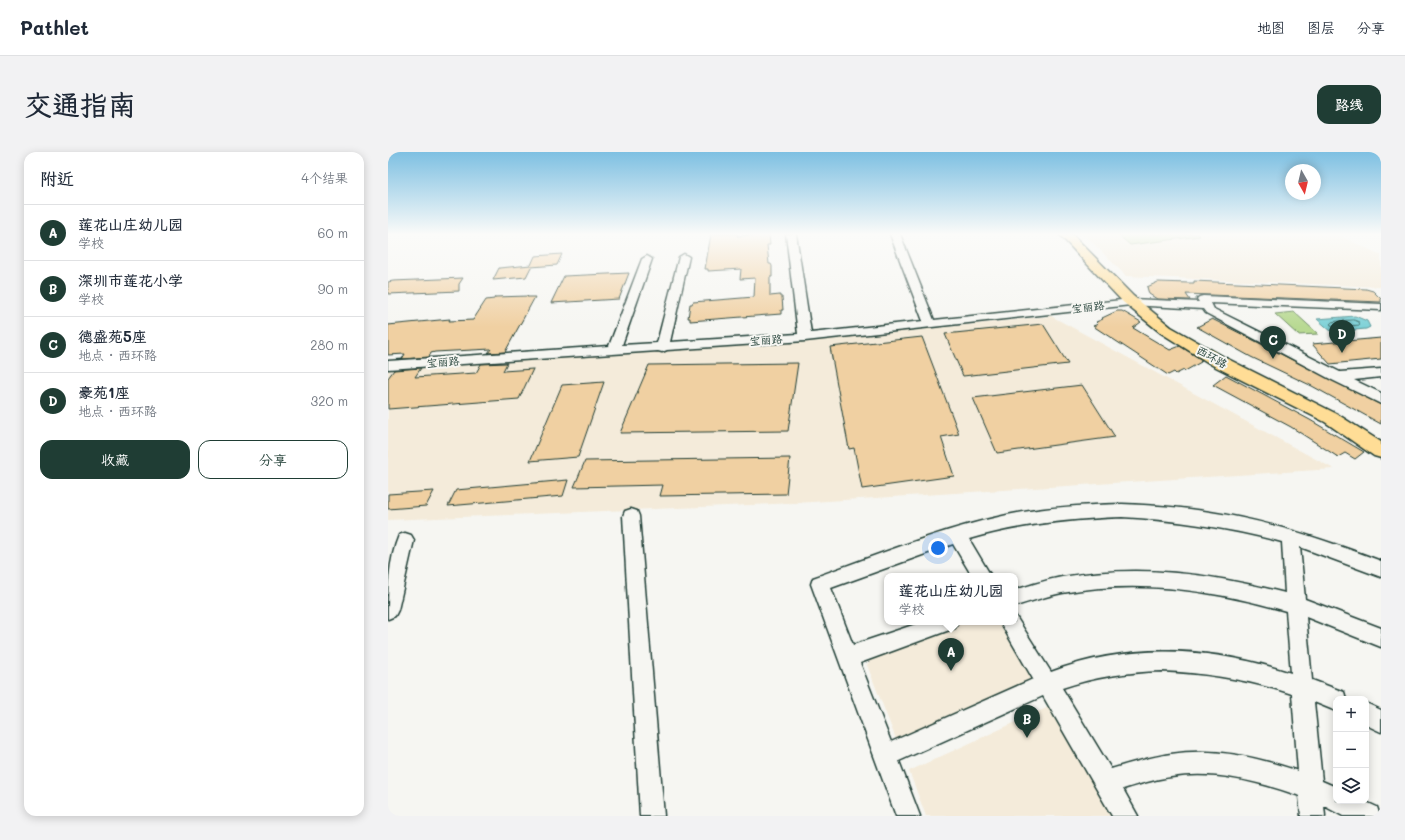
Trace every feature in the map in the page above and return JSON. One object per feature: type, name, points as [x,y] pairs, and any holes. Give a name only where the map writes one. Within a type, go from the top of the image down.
[{"type":"main road","name":"西环路","points":[[1098,265],[1137,302],[1175,327],[1207,346],[1338,413],[1381,441]]},
{"type":"main road","name":"西环路","points":[[1103,265],[1152,320],[1218,361],[1331,418],[1381,451]]},
{"type":"street","points":[[614,351],[645,265]]},
{"type":"street","points":[[662,348],[682,265]]},
{"type":"street","points":[[796,265],[805,337]]},
{"type":"street","points":[[907,265],[930,324]]},
{"type":"street","points":[[1381,307],[1203,299],[1210,311],[1381,399]]},
{"type":"street","name":"宝丽路","points":[[388,365],[662,348],[805,337],[1137,302],[1207,306]]},
{"type":"street","points":[[1337,377],[1381,373]]},
{"type":"street","points":[[908,816],[820,584],[958,536],[1007,522],[1070,512],[1108,510],[1147,511],[1187,515],[1228,522],[1322,547],[1381,570]]},
{"type":"street","points":[[631,516],[652,816]]},
{"type":"street","points":[[958,536],[980,573]]},
{"type":"street","points":[[1290,538],[1313,816]]},
{"type":"street","points":[[388,610],[405,540]]},
{"type":"street","points":[[1018,597],[1064,584],[1097,580],[1131,578],[1166,579],[1202,583],[1239,590],[1296,605],[1324,614],[1381,638]]},
{"type":"street","points":[[848,658],[940,625]]},
{"type":"street","points":[[1012,625],[1126,816]]},
{"type":"street","points":[[885,756],[1046,683],[1102,666],[1131,662],[1160,660],[1220,665],[1252,672],[1303,687],[1333,699]]},
{"type":"street","points":[[1369,715],[1381,721]]},
{"type":"street","points":[[1106,782],[1150,769],[1172,765],[1195,764],[1243,768],[1269,774],[1311,788],[1333,799]]},
{"type":"street","points":[[1345,804],[1368,816]]},
{"type":"shaded area","points":[[1115,265],[1381,265],[1381,287],[1126,276]]},
{"type":"shaded area","points":[[1051,316],[1334,469],[796,503],[388,520],[388,370],[812,341]]},
{"type":"shaded area","points":[[955,625],[1006,625],[1037,678],[896,739],[867,665],[871,658]]},
{"type":"shaded area","points":[[1053,705],[1119,816],[926,816],[909,771]]},
{"type":"green space","points":[[1294,312],[1318,334],[1298,335],[1275,314]]},
{"type":"water","points":[[1355,316],[1367,321],[1370,327],[1366,329],[1332,332],[1317,319]]},
{"type":"building","points":[[531,265],[557,265],[531,267],[526,277],[493,280],[499,268]]},
{"type":"building","points":[[706,265],[771,265],[770,296],[780,295],[780,297],[782,297],[783,310],[781,310],[781,314],[690,321],[690,318],[688,318],[690,304],[693,302],[754,297],[755,278],[740,279],[741,269],[708,271],[708,269],[705,269]]},
{"type":"building","points":[[629,273],[619,299],[551,303],[564,276]]},
{"type":"building","points":[[463,278],[459,284],[459,291],[388,294],[388,282]]},
{"type":"building","points":[[1194,281],[1366,289],[1373,291],[1381,299],[1381,302],[1186,294],[1190,300],[1157,299],[1149,294],[1147,287],[1158,282],[1194,283]]},
{"type":"building","points":[[528,296],[527,297],[535,297],[505,352],[488,353],[491,349],[435,352],[431,353],[429,357],[402,359],[405,354],[388,355],[388,325],[450,319],[449,321],[473,320],[486,300],[494,299],[495,297]]},
{"type":"building","points":[[1117,311],[1122,311],[1141,322],[1133,328],[1170,350],[1180,346],[1202,360],[1200,361],[1201,362],[1185,371],[1184,370],[1176,374],[1174,372],[1168,375],[1093,326],[1098,324],[1096,322],[1103,319],[1102,318]]},
{"type":"building","points":[[1212,319],[1381,405],[1381,424],[1312,386],[1251,357],[1197,327]]},
{"type":"building","points":[[1043,324],[1068,364],[963,376],[945,334]]},
{"type":"building","points":[[922,337],[959,434],[941,437],[954,476],[862,489],[854,448],[849,449],[830,347]]},
{"type":"building","points":[[1381,338],[1381,359],[1330,364],[1312,344]]},
{"type":"building","points":[[507,363],[503,371],[533,369],[519,399],[388,409],[388,378],[394,370],[421,368],[415,377],[476,373],[481,364]]},
{"type":"building","points":[[798,363],[788,431],[620,433],[649,365]]},
{"type":"building","points":[[1226,375],[1310,420],[1364,452],[1355,459],[1345,453],[1338,457],[1291,427],[1213,385]]},
{"type":"building","points":[[604,382],[578,457],[530,461],[562,385]]},
{"type":"building","points":[[1082,385],[1115,437],[997,453],[973,398]]},
{"type":"building","points":[[790,458],[786,494],[660,496],[663,485],[574,487],[585,461]]},
{"type":"building","points":[[568,480],[563,496],[448,506],[456,490]]},
{"type":"building","points":[[434,491],[426,506],[388,509],[388,494]]},
{"type":"place","name":"豪苑1座","points":[[1342,353]]},
{"type":"place","name":"德盛苑5座","points":[[1273,359]]},
{"type":"place","name":"莲花山庄幼儿园","points":[[951,671]]},
{"type":"place","name":"深圳市莲花小学","points":[[1027,738]]}]
